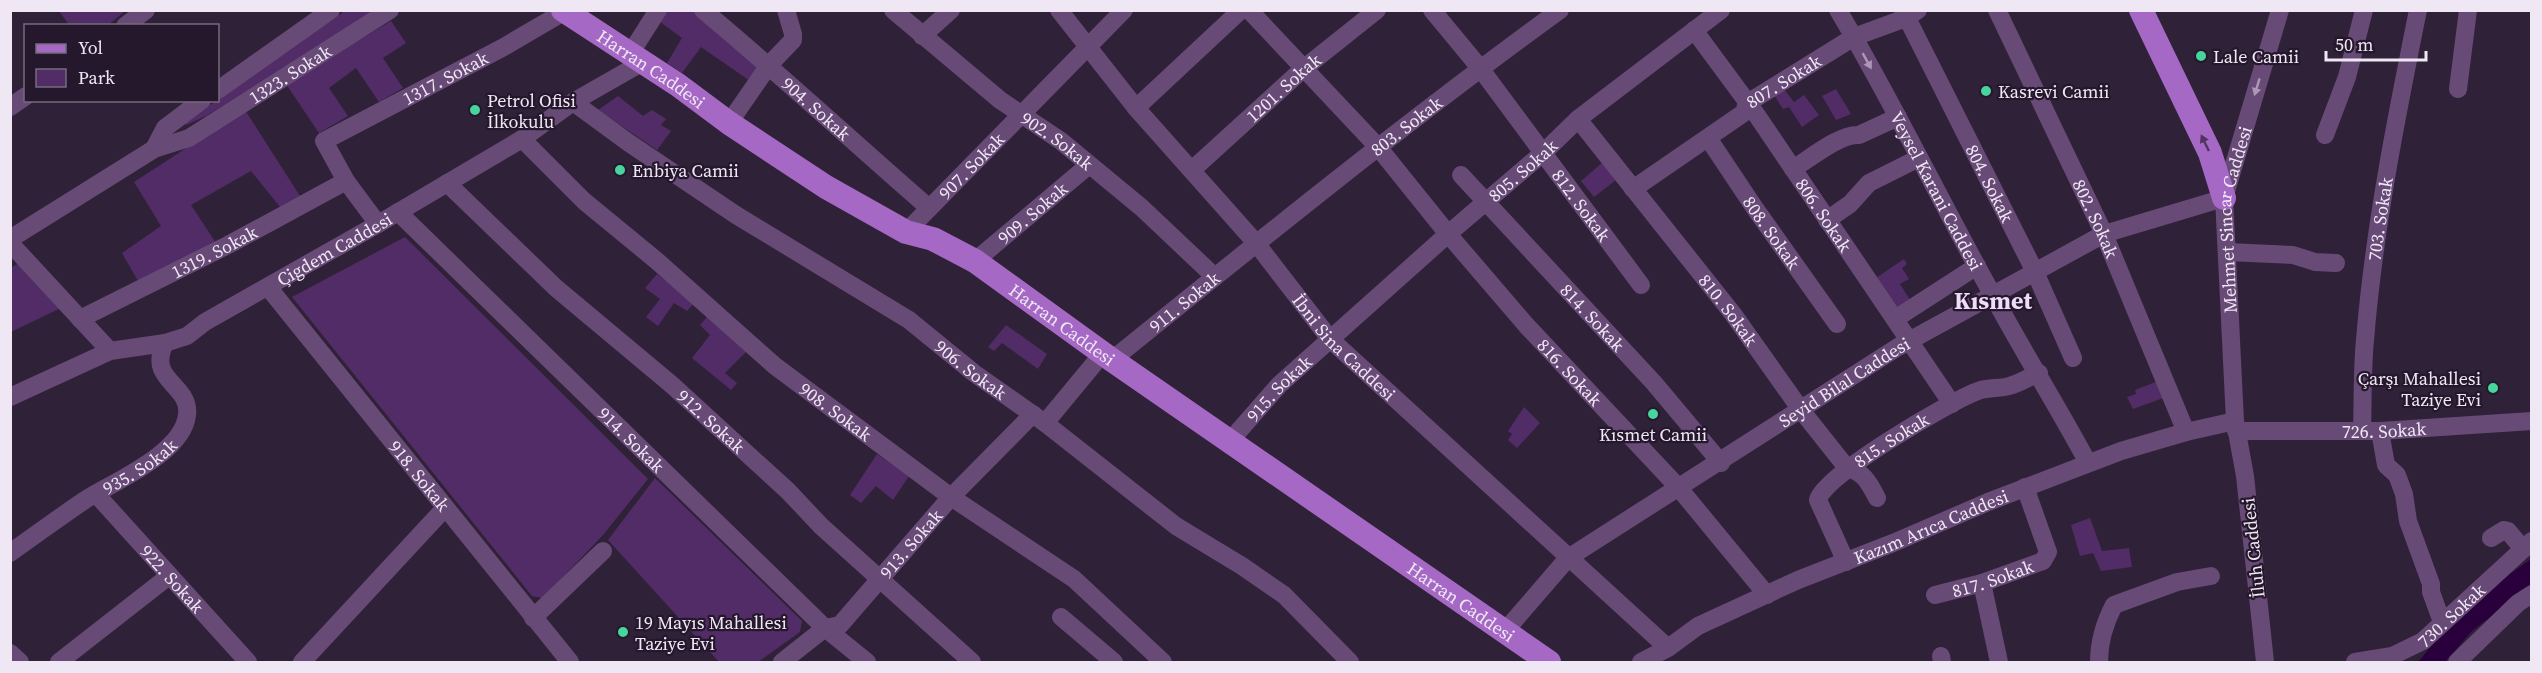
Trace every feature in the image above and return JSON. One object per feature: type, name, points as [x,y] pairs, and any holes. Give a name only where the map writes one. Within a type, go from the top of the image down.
[{"type":"main road","points":[[2141,10],[2210,153],[2224,198]]},
{"type":"main road","name":"Harran Caddesi","points":[[565,11],[826,187],[906,232],[933,239],[975,261],[1108,357],[1548,662]]},
{"type":"street","name":"1323. Sokak","points":[[219,89],[331,10]]},
{"type":"street","name":"1323. Sokak","points":[[10,241],[154,149],[189,138],[390,10]]},
{"type":"street","points":[[636,58],[658,10]]},
{"type":"street","name":"904. Sokak","points":[[703,10],[769,65],[843,134],[928,207]]},
{"type":"street","points":[[729,123],[769,65],[793,40],[786,10]]},
{"type":"street","name":"902. Sokak","points":[[893,10],[1000,100],[1021,113],[1142,208],[1215,277]]},
{"type":"street","points":[[922,36],[951,10]]},
{"type":"street","name":"İbni Sina Caddesi","points":[[1059,10],[1086,48],[1136,108],[1256,243],[1330,339],[1668,648]]},
{"type":"street","name":"907. Sokak","points":[[906,232],[928,207],[1124,10]]},
{"type":"street","points":[[1136,108],[1241,10]]},
{"type":"street","name":"816. Sokak","points":[[1249,10],[1378,147],[1526,325],[1678,487],[1767,595]]},
{"type":"street","name":"1201. Sokak","points":[[1192,170],[1304,69],[1377,10]]},
{"type":"street","name":"812. Sokak","points":[[1432,10],[1544,152],[1641,285]]},
{"type":"street","name":"803. Sokak","points":[[1256,243],[1480,68],[1560,10]]},
{"type":"street","name":"805. Sokak","points":[[1330,339],[1448,234],[1486,204],[1578,119],[1721,10]]},
{"type":"street","name":"Veysel Karani Caddesi","points":[[1838,10],[1898,117],[1991,294],[2088,463]]},
{"type":"street","name":"802. Sokak","points":[[1997,10],[2104,234],[2186,432]]},
{"type":"street","name":"Mehmet Sincar Caddesi","points":[[2236,429],[2224,198],[2280,10]]},
{"type":"street","points":[[2325,135],[2347,77],[2364,10]]},
{"type":"street","name":"703. Sokak","points":[[2418,10],[2394,127],[2364,342],[2371,431],[2386,465],[2397,475],[2404,494],[2408,521],[2442,622]]},
{"type":"street","points":[[2458,89],[2468,10]]},
{"type":"street","name":"1317. Sokak","points":[[346,181],[324,141],[565,11]]},
{"type":"street","name":"807. Sokak","points":[[1633,189],[1745,112],[1746,104],[1854,37],[1909,13]]},
{"type":"street","name":"804. Sokak","points":[[1909,13],[2035,272],[2073,358]]},
{"type":"street","name":"806. Sokak","points":[[1694,30],[1746,104],[1756,114],[1952,404]]},
{"type":"street","name":"Çigdem Caddesi","points":[[10,397],[110,351],[165,343],[187,336],[205,322],[522,139],[636,58]]},
{"type":"street","points":[[10,107],[24,97]]},
{"type":"street","name":"1323. Sokak","points":[[154,149],[165,128],[199,102]]},
{"type":"street","name":"906. Sokak","points":[[573,102],[735,215],[909,320],[974,373],[1039,419],[1176,526],[1242,566],[1284,595],[1350,663]]},
{"type":"street","points":[[1793,169],[1839,140],[1854,134],[1859,135],[1898,117]]},
{"type":"street","name":"810. Sokak","points":[[1578,119],[1733,314],[1801,410],[1847,468],[1858,471],[1867,479],[1877,498]]},
{"type":"street","name":"808. Sokak","points":[[1708,138],[1837,324]]},
{"type":"street","name":"908. Sokak","points":[[522,139],[584,201],[657,261],[775,366],[951,497],[1074,579],[1163,663]]},
{"type":"street","points":[[1827,220],[1850,204],[1869,183],[1919,158]]},
{"type":"street","name":"909. Sokak","points":[[975,261],[1089,165]]},
{"type":"street","name":"814. Sokak","points":[[1461,175],[1654,383],[1721,463]]},
{"type":"street","points":[[346,181],[378,224]]},
{"type":"street","name":"1319. Sokak","points":[[80,319],[228,245],[346,181]]},
{"type":"street","name":"912. Sokak","points":[[447,183],[556,288],[689,400],[788,490],[820,526],[972,663]]},
{"type":"street","name":"Seyid Bilal Caddesi","points":[[1505,631],[1568,558],[1678,487],[1721,463],[1910,340],[2104,234],[2224,198]]},
{"type":"street","name":"914. Sokak","points":[[398,212],[825,628],[867,663]]},
{"type":"street","points":[[10,241],[110,351]]},
{"type":"street","name":"911. Sokak","points":[[1108,357],[1215,277],[1256,243]]},
{"type":"street","points":[[2228,252],[2293,255],[2314,262],[2336,263]]},
{"type":"street","points":[[1895,319],[1977,266]]},
{"type":"street","name":"918. Sokak","points":[[268,287],[570,663]]},
{"type":"street","name":"915. Sokak","points":[[1230,441],[1279,385],[1330,339]]},
{"type":"street","name":"935. Sokak","points":[[10,553],[96,494],[140,468],[165,449],[184,429],[188,412],[181,392],[164,375],[160,365],[161,352],[165,343]]},
{"type":"street","name":"913. Sokak","points":[[782,663],[825,628],[840,625],[951,497],[1108,357]]},
{"type":"street","name":"815. Sokak","points":[[1846,562],[1818,500],[1819,495],[1827,486],[1847,468],[1925,418],[1977,391],[2000,386],[2008,387],[2038,373]]},
{"type":"street","name":"726. Sokak","points":[[2236,429],[2371,431],[2532,421]]},
{"type":"street","name":"Kazım Arıca Caddesi","points":[[1641,663],[1668,648],[1698,626],[1798,580],[2025,487],[2088,463],[2186,432],[2236,429]]},
{"type":"street","name":"İluh Caddesi","points":[[2236,429],[2245,476],[2265,663]]},
{"type":"street","name":"817. Sokak","points":[[1935,595],[1982,583],[2043,561],[2048,552],[2025,487]]},
{"type":"street","name":"922. Sokak","points":[[96,494],[248,663]]},
{"type":"street","points":[[302,663],[445,508]]},
{"type":"street","points":[[2491,538],[2504,530],[2527,545]]},
{"type":"street","name":"730. Sokak","points":[[2355,663],[2392,656],[2423,642],[2527,545]]},
{"type":"street","points":[[533,618],[603,551]]},
{"type":"street","points":[[59,663],[169,576]]},
{"type":"street","points":[[2099,663],[2099,645],[2106,621],[2114,605],[2177,582],[2211,576]]},
{"type":"street","points":[[1982,583],[2000,663]]},
{"type":"street","points":[[2457,663],[2505,615],[2532,594]]},
{"type":"street","points":[[1061,617],[1114,663]]},
{"type":"street","points":[[10,653],[20,663]]},
{"type":"green space","points":[[59,11],[125,11],[109,24],[69,24]]},
{"type":"green space","points":[[345,11],[377,11],[206,116],[186,125],[184,121],[215,102],[219,102],[219,97]]},
{"type":"green space","points":[[666,11],[696,11],[762,63],[750,81],[701,47],[682,73],[667,63],[682,38],[659,21]]},
{"type":"green space","points":[[391,21],[406,43],[383,58],[403,88],[379,102],[356,68],[329,88],[348,116],[319,133],[286,84]]},
{"type":"green space","points":[[1783,88],[1794,102],[1804,95],[1819,115],[1802,127],[1789,107],[1783,109],[1774,95]]},
{"type":"green space","points":[[1836,89],[1851,114],[1836,120],[1822,96]]},
{"type":"green space","points":[[618,96],[643,116],[652,110],[666,119],[661,125],[671,131],[657,150],[598,110]]},
{"type":"green space","points":[[245,110],[300,196],[280,207],[251,171],[191,205],[216,243],[138,281],[122,253],[161,226],[134,182]]},
{"type":"green space","points":[[1602,163],[1616,180],[1594,197],[1581,181]]},
{"type":"green space","points":[[405,237],[648,479],[603,535],[543,598],[532,596],[292,297]]},
{"type":"green space","points":[[1904,259],[1907,264],[1902,268],[1909,279],[1900,284],[1910,300],[1896,308],[1876,278]]},
{"type":"green space","points":[[20,263],[63,307],[11,332],[10,268]]},
{"type":"green space","points":[[657,274],[694,303],[687,311],[674,303],[658,326],[646,317],[660,299],[645,288]]},
{"type":"green space","points":[[707,317],[746,352],[725,373],[737,383],[731,390],[692,358],[710,335],[700,325]]},
{"type":"green space","points":[[1006,325],[1047,354],[1038,369],[1002,343],[994,351],[988,347]]},
{"type":"green space","points":[[2158,381],[2166,397],[2133,409],[2127,397],[2136,394],[2135,390]]},
{"type":"green space","points":[[1524,407],[1540,423],[1517,448],[1508,440],[1512,434],[1508,431]]},
{"type":"green space","points":[[877,454],[909,476],[893,500],[876,486],[861,503],[850,495]]},
{"type":"green space","points":[[655,478],[802,621],[800,632],[758,662],[719,662],[608,540]]},
{"type":"green space","points":[[2090,518],[2102,551],[2129,548],[2132,567],[2101,571],[2093,553],[2080,556],[2071,525]]},
{"type":"shaded area","points":[[2531,559],[2531,586],[2472,631],[2445,662],[2414,662],[2420,660],[2471,604]]},
{"type":"place","name":"Lale Camii","points":[[2201,56]]},
{"type":"place","name":"Kasrevi Camii","points":[[1986,91]]},
{"type":"place","name":"Petrol Ofisi İlkokulu","points":[[475,110]]},
{"type":"place","name":"Enbiya Camii","points":[[620,170]]},
{"type":"place","name":"Çarşı Mahallesi Taziye Evi","points":[[2493,388]]},
{"type":"place","name":"Kısmet Camii","points":[[1653,414]]},
{"type":"place","name":"19 Mayıs Mahallesi Taziye Evi","points":[[623,632]]},
{"type":"district","name":"Kısmet","points":[[1993,300]]}]
